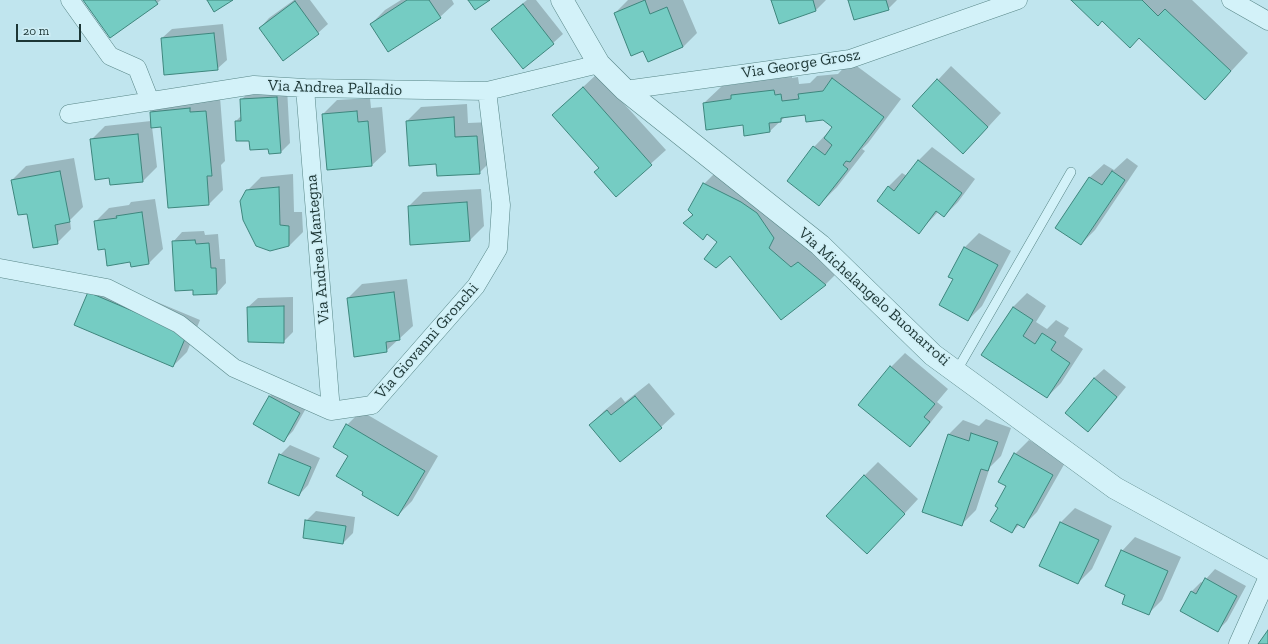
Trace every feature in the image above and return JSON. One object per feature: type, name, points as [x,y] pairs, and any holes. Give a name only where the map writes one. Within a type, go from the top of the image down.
[{"type":"street","points":[[70,0],[110,56],[137,68],[150,101]]},
{"type":"street","name":"Via Michelangelo Buonarroti","points":[[562,0],[599,64],[625,90],[820,245],[933,355],[1115,488],[1268,572]]},
{"type":"street","name":"Via George Grosz","points":[[625,90],[850,59],[1018,0]]},
{"type":"street","points":[[1231,0],[1268,21]]},
{"type":"street","name":"Via Andrea Palladio","points":[[70,114],[254,85],[305,88],[487,91],[599,64]]},
{"type":"street","name":"Via Andrea Mantegna","points":[[305,88],[331,411]]},
{"type":"street","name":"Via Giovanni Gronchi","points":[[331,411],[372,405],[476,286],[498,249],[501,205],[487,91]]},
{"type":"street","points":[[0,268],[107,288],[179,324],[234,368],[331,411]]},
{"type":"street","points":[[1238,644],[1268,577]]},
{"type":"lane","points":[[956,372],[1071,172]]},
{"type":"building","points":[[83,0],[155,0],[158,4],[110,38]]},
{"type":"building","points":[[207,0],[233,0],[214,12]]},
{"type":"building","points":[[407,0],[429,0],[441,18],[388,52],[370,24]]},
{"type":"building","points":[[468,0],[490,0],[475,10]]},
{"type":"building","points":[[645,0],[650,14],[667,7],[683,47],[648,62],[643,51],[631,56],[614,13]]},
{"type":"building","points":[[771,0],[813,0],[816,11],[779,24]]},
{"type":"building","points":[[848,0],[886,0],[889,10],[854,20]]},
{"type":"building","points":[[1071,0],[1142,0],[1158,16],[1165,9],[1231,71],[1205,100],[1139,38],[1130,48],[1102,21],[1098,26]]},
{"type":"building","points":[[295,1],[319,34],[283,61],[259,28]]},
{"type":"building","points":[[523,4],[554,44],[523,69],[491,29]]},
{"type":"building","points":[[214,33],[218,70],[164,75],[161,38]]},
{"type":"building","points":[[832,78],[884,117],[850,162],[846,161],[843,165],[848,169],[819,206],[787,181],[813,146],[825,155],[832,145],[824,138],[832,127],[823,120],[806,122],[805,115],[781,118],[781,122],[769,123],[770,132],[744,136],[743,125],[706,130],[703,103],[731,99],[731,95],[774,90],[775,95],[781,94],[782,101],[799,99],[798,94],[823,91]]},
{"type":"building","points":[[937,79],[988,127],[963,154],[912,106]]},
{"type":"building","points":[[583,87],[652,165],[616,197],[594,172],[599,168],[552,115]]},
{"type":"building","points":[[277,97],[281,153],[269,154],[268,149],[250,150],[249,141],[236,141],[235,121],[241,121],[240,99]]},
{"type":"building","points":[[190,108],[190,112],[206,111],[212,176],[207,176],[209,205],[168,208],[161,127],[151,128],[150,112]]},
{"type":"building","points":[[357,111],[358,122],[368,121],[372,166],[327,170],[322,114]]},
{"type":"building","points":[[454,117],[455,137],[477,136],[480,174],[437,176],[436,164],[409,166],[406,121]]},
{"type":"building","points":[[138,134],[143,182],[110,185],[109,178],[95,180],[90,139]]},
{"type":"building","points":[[918,160],[962,193],[944,217],[936,211],[919,234],[877,201],[888,186],[894,191]]},
{"type":"building","points":[[60,171],[70,222],[55,225],[58,244],[33,248],[27,214],[18,215],[11,180]]},
{"type":"building","points":[[1112,171],[1125,180],[1081,245],[1055,228],[1089,177],[1102,185]]},
{"type":"building","points":[[703,183],[741,202],[757,213],[774,238],[769,248],[791,267],[798,262],[826,285],[781,320],[730,256],[716,268],[704,259],[717,242],[707,234],[703,240],[683,223],[693,215],[688,210]]},
{"type":"building","points":[[279,187],[280,225],[289,226],[289,246],[270,251],[256,246],[243,220],[240,201],[246,190]]},
{"type":"building","points":[[467,202],[470,241],[410,245],[408,206]]},
{"type":"building","points":[[142,212],[149,264],[131,267],[130,262],[107,266],[105,249],[98,250],[94,221],[117,218],[116,216]]},
{"type":"building","points":[[195,240],[196,244],[209,243],[211,268],[216,268],[217,294],[193,295],[193,290],[175,291],[172,241]]},
{"type":"building","points":[[964,247],[998,265],[968,321],[939,305],[953,279],[948,277]]},
{"type":"building","points":[[88,292],[187,334],[173,367],[74,325]]},
{"type":"building","points":[[394,292],[400,340],[386,342],[387,352],[354,357],[347,298]]},
{"type":"building","points":[[284,306],[284,343],[248,342],[247,307]]},
{"type":"building","points":[[1013,307],[1033,320],[1023,336],[1035,344],[1042,333],[1056,342],[1051,350],[1070,363],[1047,398],[981,355]]},
{"type":"building","points":[[890,366],[935,404],[924,417],[930,422],[910,447],[858,405]]},
{"type":"building","points":[[1094,378],[1117,397],[1088,432],[1065,413]]},
{"type":"building","points":[[269,396],[300,413],[284,442],[253,424]]},
{"type":"building","points":[[635,396],[662,428],[620,462],[589,425],[607,410],[611,415]]},
{"type":"building","points":[[346,424],[425,471],[398,516],[362,495],[363,492],[336,476],[348,456],[333,447]]},
{"type":"building","points":[[971,433],[998,442],[988,471],[981,469],[962,526],[922,512],[948,434],[969,441]]},
{"type":"building","points":[[1014,453],[1053,475],[1024,528],[1017,524],[1012,533],[990,521],[998,508],[995,506],[1006,486],[998,482]]},
{"type":"building","points":[[279,454],[311,467],[299,496],[268,483]]},
{"type":"building","points":[[864,475],[905,514],[867,554],[826,516]]},
{"type":"building","points":[[305,520],[346,526],[343,544],[303,538]]},
{"type":"building","points":[[1060,522],[1099,540],[1078,584],[1039,566]]},
{"type":"building","points":[[1121,550],[1168,571],[1149,615],[1122,604],[1125,595],[1105,586]]},
{"type":"building","points":[[1205,578],[1237,596],[1218,632],[1180,611],[1191,591],[1196,594]]},
{"type":"building","points":[[1268,630],[1268,644],[1258,644]]}]
